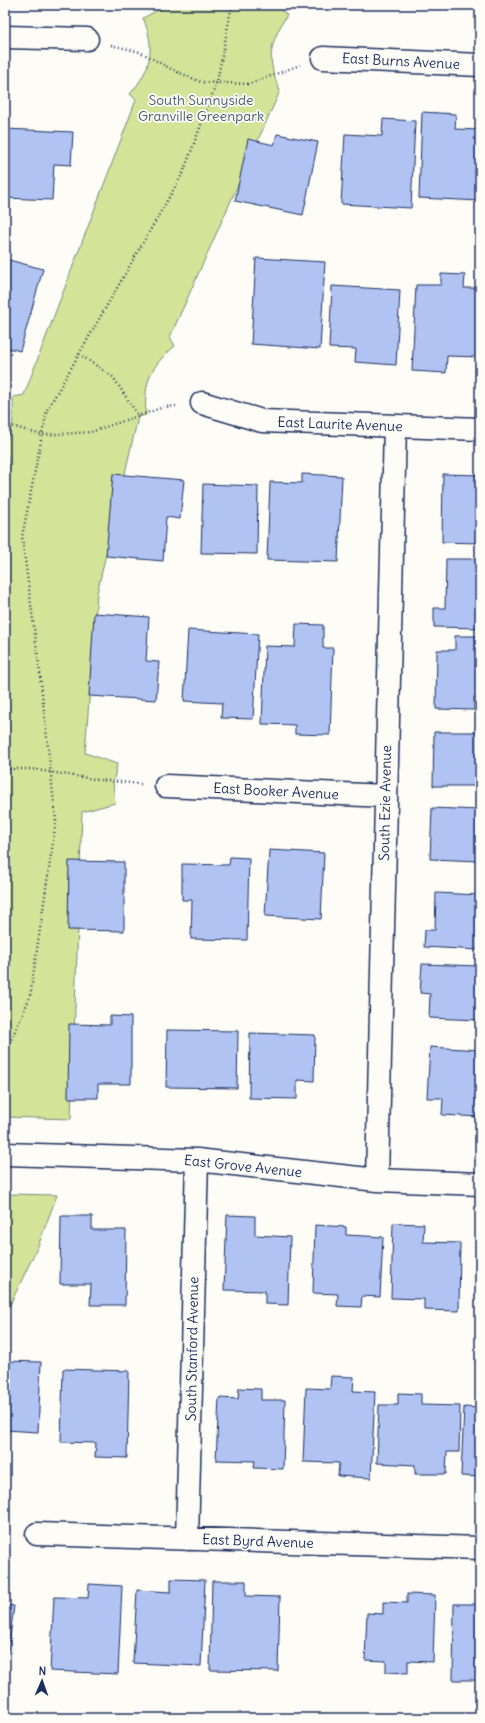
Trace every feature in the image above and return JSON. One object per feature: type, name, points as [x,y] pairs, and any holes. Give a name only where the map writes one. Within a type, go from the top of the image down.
[{"type":"street","points":[[5,38],[87,39]]},
{"type":"street","name":"East Burns Avenue","points":[[323,58],[480,65]]},
{"type":"street","name":"East Laurite Avenue","points":[[202,403],[262,421],[480,429]]},
{"type":"street","name":"South Ezie Avenue","points":[[376,1180],[395,426]]},
{"type":"street","name":"East Booker Avenue","points":[[166,786],[385,796]]},
{"type":"street","name":"East Grove Avenue","points":[[5,1154],[197,1160],[376,1180],[480,1184]]},
{"type":"street","name":"South Stanford Avenue","points":[[187,1538],[197,1160]]},
{"type":"street","name":"East Byrd Avenue","points":[[37,1534],[480,1548]]},
{"type":"path","points":[[5,1054],[30,997],[56,821],[22,537],[47,410],[183,173],[217,82],[232,5]]},
{"type":"path","points":[[87,39],[140,52],[173,70],[201,82],[249,84],[323,58]]},
{"type":"path","points":[[79,354],[113,377],[138,417]]},
{"type":"path","points":[[5,424],[42,435],[91,432],[164,407],[202,403]]},
{"type":"path","points":[[5,770],[31,769],[100,780],[166,786]]},
{"type":"green space","name":"South Sunnyside Granville Greenpark","points":[[164,5],[277,5],[277,7],[287,15],[276,35],[273,44],[271,61],[280,91],[170,337],[175,346],[159,361],[147,384],[146,415],[138,417],[97,593],[85,753],[117,764],[113,783],[115,803],[82,812],[71,1119],[5,1117],[5,491],[9,457],[5,453],[5,449],[13,423],[13,397],[24,395],[136,100],[130,94],[143,76],[147,67],[150,49],[147,29],[143,18],[164,7]]},
{"type":"green space","points":[[5,1194],[57,1195],[38,1246],[5,1315]]},
{"type":"building","points":[[422,112],[456,114],[455,129],[480,130],[480,201],[419,198]]},
{"type":"building","points":[[383,119],[415,121],[411,208],[341,204],[345,134],[382,136]]},
{"type":"building","points":[[5,129],[73,132],[71,165],[54,164],[52,200],[5,198]]},
{"type":"building","points":[[277,134],[318,142],[303,215],[235,201],[248,139],[274,145]]},
{"type":"building","points":[[256,258],[325,262],[320,349],[251,344]]},
{"type":"building","points":[[5,259],[43,269],[20,351],[5,347]]},
{"type":"building","points":[[441,274],[465,275],[464,288],[480,288],[480,357],[447,356],[446,373],[412,371],[416,285],[441,285]]},
{"type":"building","points":[[332,286],[400,290],[396,365],[355,362],[356,349],[329,348]]},
{"type":"building","points":[[113,474],[184,480],[180,519],[166,517],[163,561],[106,556]]},
{"type":"building","points":[[302,474],[342,476],[338,562],[267,560],[270,482],[302,483]]},
{"type":"building","points":[[443,474],[480,475],[479,543],[442,542]]},
{"type":"building","points":[[203,484],[258,486],[257,554],[201,553]]},
{"type":"building","points":[[446,559],[480,559],[480,628],[434,627],[434,608],[445,608]]},
{"type":"building","points":[[94,613],[149,617],[146,661],[159,662],[156,700],[89,696]]},
{"type":"building","points":[[296,624],[323,625],[323,648],[333,648],[330,735],[295,734],[295,725],[262,724],[265,646],[295,647]]},
{"type":"building","points":[[188,630],[258,634],[253,719],[221,718],[222,703],[184,701]]},
{"type":"building","points":[[455,636],[480,636],[480,697],[474,697],[474,710],[436,709],[437,650],[455,650]]},
{"type":"building","points":[[434,732],[480,732],[480,786],[433,786]]},
{"type":"building","points":[[432,808],[480,810],[480,861],[430,859]]},
{"type":"building","points":[[269,850],[324,853],[321,919],[265,916]]},
{"type":"building","points":[[230,857],[249,858],[247,940],[191,939],[192,900],[182,900],[182,864],[229,865]]},
{"type":"building","points":[[69,861],[124,862],[124,931],[68,930]]},
{"type":"building","points":[[436,893],[480,895],[480,950],[424,947],[425,930],[435,930]]},
{"type":"building","points":[[422,964],[480,966],[480,1020],[429,1018],[430,994],[420,993]]},
{"type":"building","points":[[110,1016],[131,1017],[131,1084],[98,1084],[98,1098],[68,1098],[69,1024],[110,1025]]},
{"type":"building","points":[[167,1030],[238,1031],[237,1088],[166,1087]]},
{"type":"building","points":[[250,1033],[315,1035],[314,1081],[297,1080],[297,1099],[249,1098]]},
{"type":"building","points":[[430,1047],[480,1050],[480,1117],[442,1115],[443,1098],[427,1098]]},
{"type":"building","points":[[227,1215],[255,1216],[255,1235],[290,1237],[288,1305],[265,1304],[265,1291],[224,1290]]},
{"type":"building","points":[[61,1216],[92,1216],[92,1230],[126,1230],[125,1305],[90,1305],[91,1284],[60,1284]]},
{"type":"building","points":[[393,1223],[424,1224],[423,1242],[460,1243],[459,1311],[424,1310],[424,1299],[391,1298]]},
{"type":"building","points":[[315,1225],[346,1227],[346,1235],[383,1237],[380,1297],[362,1296],[361,1307],[337,1306],[338,1294],[313,1293]]},
{"type":"building","points":[[480,1256],[480,1299],[478,1299]]},
{"type":"building","points":[[5,1361],[41,1362],[38,1432],[5,1430]]},
{"type":"building","points":[[63,1369],[129,1371],[127,1458],[95,1457],[96,1443],[61,1442]]},
{"type":"building","points":[[331,1376],[354,1377],[353,1391],[375,1392],[371,1478],[338,1476],[339,1463],[303,1462],[306,1388],[330,1389]]},
{"type":"building","points":[[239,1388],[261,1389],[261,1400],[285,1400],[283,1469],[254,1468],[255,1461],[216,1460],[219,1398],[238,1399]]},
{"type":"building","points":[[398,1393],[421,1394],[421,1405],[460,1406],[459,1452],[447,1452],[446,1474],[415,1474],[415,1465],[377,1463],[379,1405],[398,1405]]},
{"type":"building","points":[[464,1407],[480,1408],[480,1477],[461,1476]]},
{"type":"building","points":[[171,1579],[205,1580],[201,1666],[133,1663],[137,1590],[171,1592]]},
{"type":"building","points":[[212,1581],[246,1581],[246,1596],[280,1597],[278,1671],[210,1670]]},
{"type":"building","points":[[89,1584],[122,1586],[118,1674],[50,1671],[54,1597],[88,1598]]},
{"type":"building","points":[[407,1594],[435,1595],[433,1662],[408,1661],[408,1673],[386,1672],[386,1661],[365,1660],[367,1613],[383,1614],[383,1602],[407,1603]]},
{"type":"building","points":[[454,1604],[480,1604],[480,1680],[453,1680]]},
{"type":"building","points":[[5,1605],[14,1606],[5,1675]]}]
